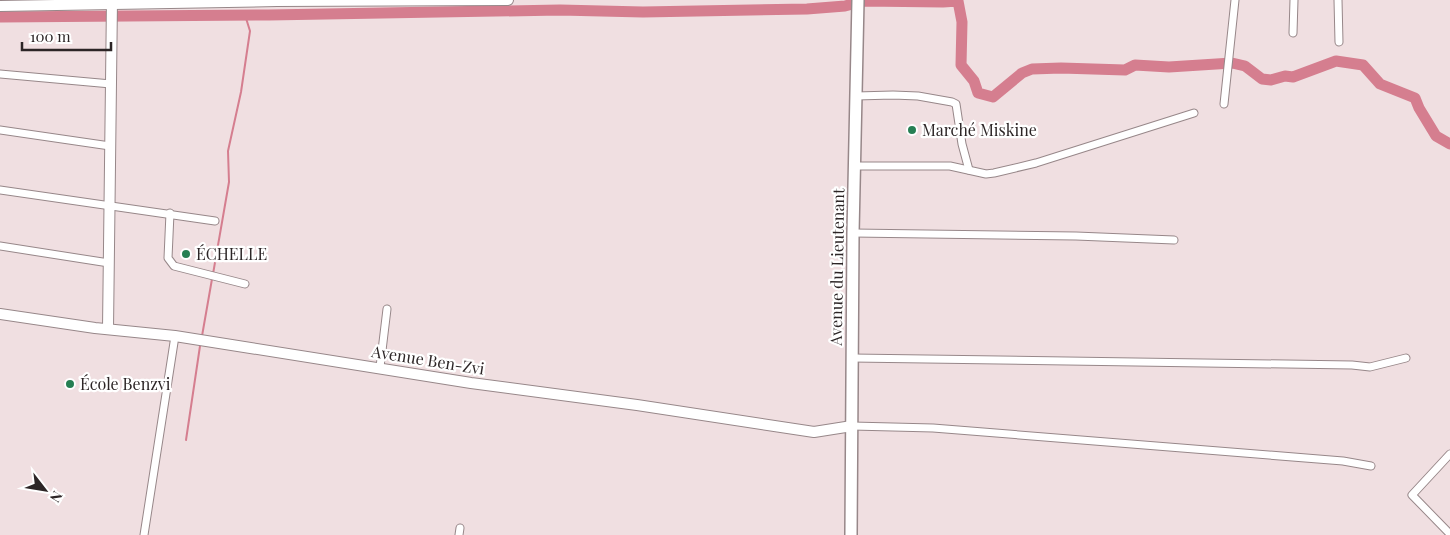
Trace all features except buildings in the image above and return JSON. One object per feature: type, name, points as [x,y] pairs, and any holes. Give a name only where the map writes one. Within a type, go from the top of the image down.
[{"type":"main road","name":"Avenue du Lieutenant","points":[[850,535],[853,233],[858,3]]},
{"type":"street","points":[[0,6],[277,1],[508,0]]},
{"type":"street","points":[[1224,104],[1235,0]]},
{"type":"street","points":[[1293,33],[1294,0]]},
{"type":"street","points":[[1338,0],[1339,42]]},
{"type":"street","points":[[108,330],[112,4]]},
{"type":"street","points":[[0,74],[111,84]]},
{"type":"street","points":[[856,96],[918,96],[956,104],[962,144],[969,170]]},
{"type":"street","points":[[855,166],[950,166],[986,174],[994,173],[1036,163],[1194,113]]},
{"type":"street","points":[[0,130],[110,146]]},
{"type":"street","points":[[0,190],[215,221]]},
{"type":"street","points":[[170,213],[168,258],[174,266],[245,284]]},
{"type":"street","points":[[853,233],[1076,236],[1174,240]]},
{"type":"street","points":[[0,246],[109,262]]},
{"type":"street","points":[[380,368],[387,309]]},
{"type":"street","name":"Avenue Ben-Zvi","points":[[0,314],[108,330],[175,336],[471,383],[814,432],[852,426]]},
{"type":"street","points":[[144,535],[175,336]]},
{"type":"street","points":[[852,358],[1352,365],[1370,367],[1406,358]]},
{"type":"street","points":[[852,426],[933,428],[1343,461],[1371,466]]},
{"type":"street","points":[[1450,454],[1412,495],[1450,534]]},
{"type":"waterway","points":[[0,17],[560,10],[643,12],[807,9],[845,6],[864,1],[958,1],[962,22],[961,65],[974,81],[978,93],[993,97],[1022,73],[1032,69],[1125,70],[1135,65],[1169,67],[1232,63],[1245,66],[1262,79],[1271,80],[1285,76],[1293,77],[1336,61],[1363,65],[1380,84],[1415,98],[1436,136],[1450,144]]},
{"type":"waterway","points":[[213,274],[229,182],[228,151],[241,92],[250,31],[245,15]]},
{"type":"waterway","points":[[202,336],[212,279]]},
{"type":"waterway","points":[[186,440],[200,346]]},
{"type":"place","name":"Marché Miskine","points":[[912,130]]},
{"type":"place","name":"ÉCHELLE","points":[[186,254]]},
{"type":"place","name":"École Benzvi","points":[[70,384]]}]
